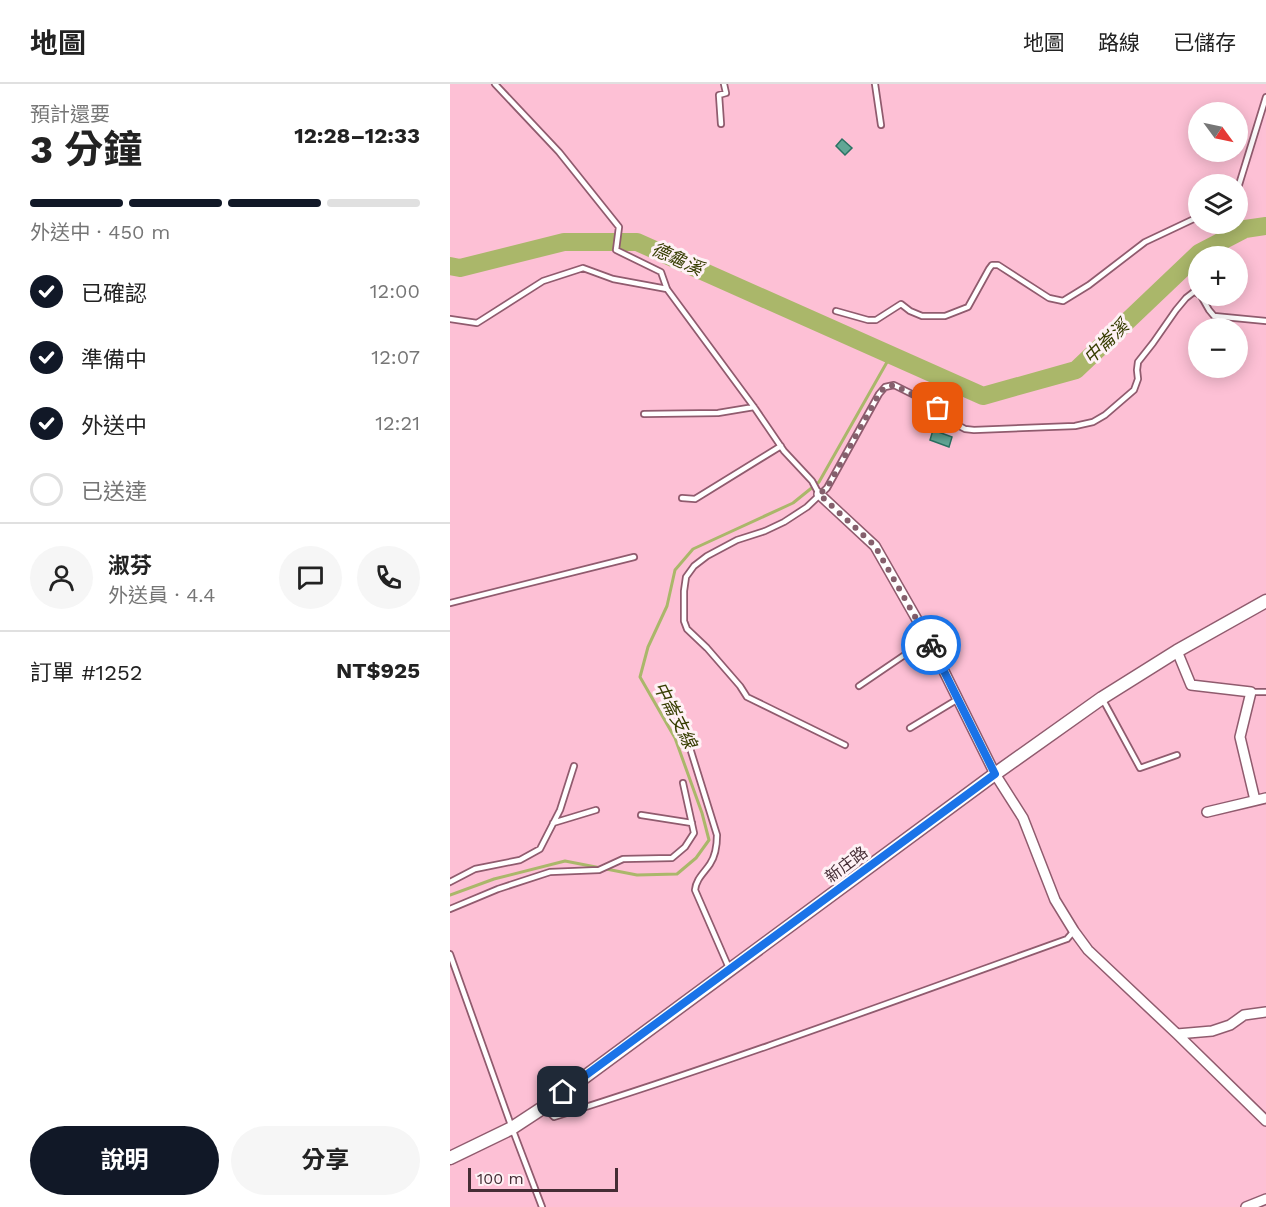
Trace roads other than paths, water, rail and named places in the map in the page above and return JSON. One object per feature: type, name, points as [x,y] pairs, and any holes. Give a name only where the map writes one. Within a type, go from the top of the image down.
[{"type":"street","points":[[819,494],[875,546],[928,639],[995,774],[1023,818],[1055,900],[1074,931],[1088,950],[1266,1121]]},
{"type":"street","name":"新庄路","points":[[450,1158],[512,1128],[544,1107],[995,774],[1102,698],[1177,651],[1266,601]]},
{"type":"street","points":[[1177,651],[1191,685],[1251,692],[1240,737],[1256,800]]},
{"type":"street","points":[[1207,812],[1266,798]]},
{"type":"street","points":[[1177,1034],[1212,1031],[1230,1025],[1244,1015],[1266,1012]]},
{"type":"street","points":[[1246,1207],[1266,1199]]},
{"type":"lane","points":[[495,84],[559,152],[619,227],[616,250],[660,272],[667,289],[781,446],[812,481],[819,494]]},
{"type":"lane","points":[[721,124],[719,94],[726,93],[724,84]]},
{"type":"lane","points":[[875,84],[881,125]]},
{"type":"lane","points":[[1242,174],[1266,97]]},
{"type":"lane","points":[[836,310],[868,320],[876,320],[901,304],[922,316],[945,316],[968,307],[992,265],[998,265],[1049,298],[1063,301],[1089,285],[1145,242],[1188,223]]},
{"type":"lane","points":[[450,319],[477,323],[543,281],[583,268],[613,279],[667,289]]},
{"type":"lane","points":[[845,745],[747,697],[707,648],[687,629],[684,621],[684,591],[686,577],[694,566],[707,556],[737,540],[765,531],[807,507],[827,488],[885,387],[894,385],[932,404],[952,422],[965,429],[1075,426],[1094,422],[1134,390],[1138,379],[1138,362],[1188,296]]},
{"type":"lane","points":[[1207,306],[1214,316],[1266,321]]},
{"type":"lane","points":[[644,414],[718,413],[754,407]]},
{"type":"lane","points":[[682,498],[695,499],[781,446]]},
{"type":"lane","points":[[450,603],[634,557]]},
{"type":"lane","points":[[859,686],[928,639]]},
{"type":"lane","points":[[1251,692],[1266,692]]},
{"type":"lane","points":[[1102,698],[1140,768],[1177,755]]},
{"type":"lane","points":[[910,728],[958,699]]},
{"type":"lane","points":[[676,703],[717,835],[717,847],[713,858],[696,884],[695,890],[730,970]]},
{"type":"lane","points":[[450,882],[475,869],[520,860],[540,849],[560,810],[574,766]]},
{"type":"lane","points":[[450,909],[498,889],[550,872],[599,870],[623,859],[672,858],[685,847],[694,832],[682,783]]},
{"type":"lane","points":[[554,823],[596,810]]},
{"type":"lane","points":[[641,815],[692,823]]},
{"type":"lane","points":[[544,1107],[554,1117],[632,1092],[897,1001],[1067,939],[1074,931]]},
{"type":"lane","points":[[450,954],[542,1207]]},
{"type":"waterway","name":"德龜溪","points":[[450,266],[460,268],[564,242],[637,242],[983,396],[1076,370],[1199,253],[1245,229],[1266,226]]},
{"type":"waterway","name":"中崙支線","points":[[450,895],[494,879],[565,861],[637,875],[677,874],[696,858],[709,840],[702,813],[675,738],[640,677],[648,647],[667,606],[675,570],[693,549],[793,503],[819,482],[891,355]]},
{"type":"water label","name":"中崙溪","points":[[1106,342]]}]
